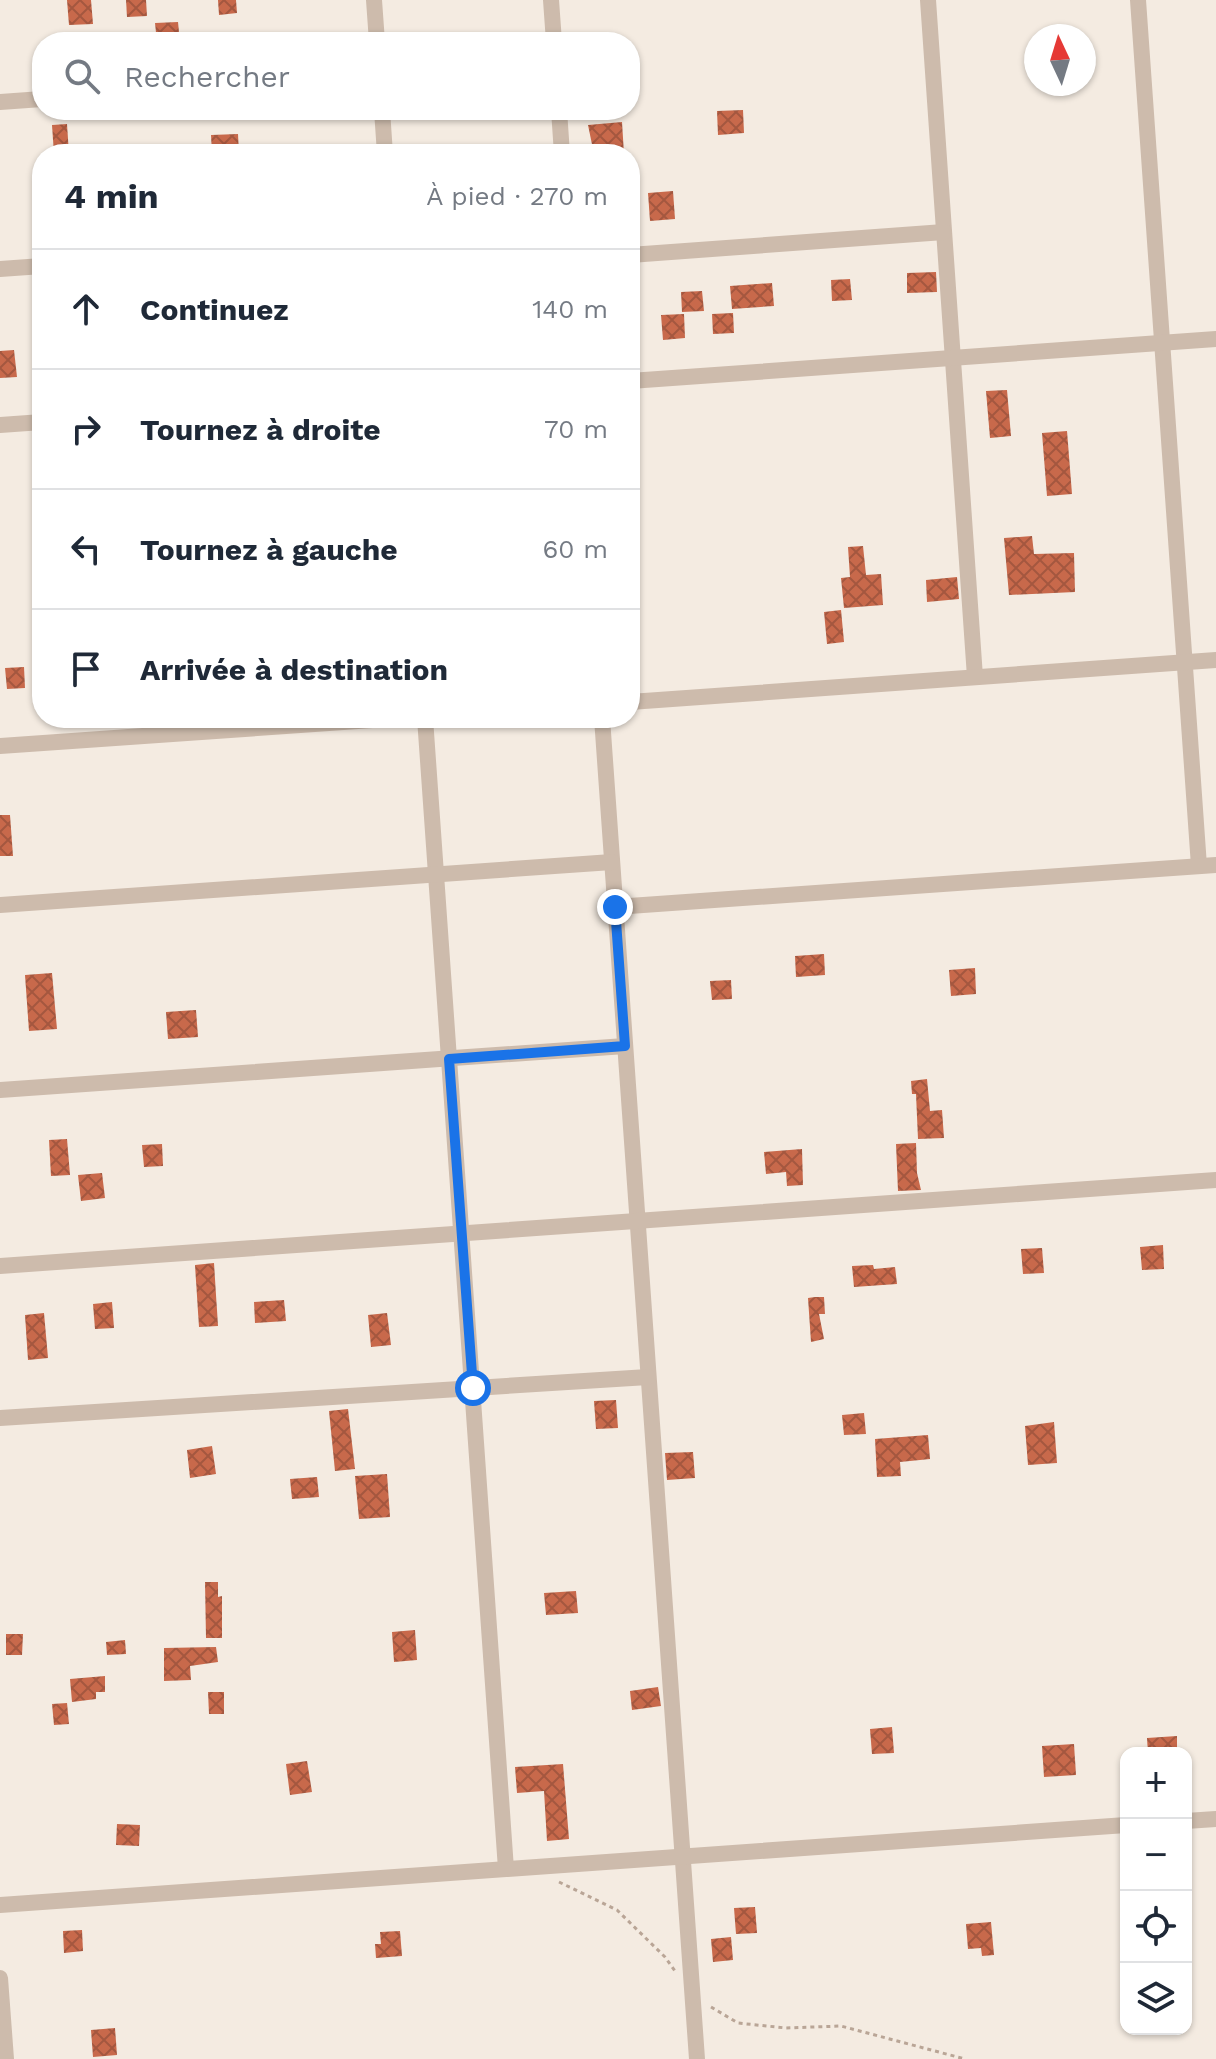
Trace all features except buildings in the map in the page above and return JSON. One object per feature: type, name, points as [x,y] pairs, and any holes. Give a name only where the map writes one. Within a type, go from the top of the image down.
[{"type":"street","points":[[374,0],[376,32]]},
{"type":"street","points":[[551,0],[553,32]]},
{"type":"street","points":[[928,0],[975,677]]},
{"type":"street","points":[[615,907],[1208,866],[1185,663],[1138,0]]},
{"type":"street","points":[[0,102],[32,100]]},
{"type":"street","points":[[383,120],[384,144]]},
{"type":"street","points":[[560,120],[561,144]]},
{"type":"street","points":[[640,254],[944,232]]},
{"type":"street","points":[[0,269],[32,267]]},
{"type":"street","points":[[640,380],[1216,339]]},
{"type":"street","points":[[0,425],[32,423]]},
{"type":"street","points":[[640,701],[1216,660]]},
{"type":"street","points":[[0,746],[258,728]]},
{"type":"street","points":[[426,728],[506,1869]]},
{"type":"street","points":[[603,728],[697,2059]]},
{"type":"street","points":[[0,905],[612,862]]},
{"type":"street","points":[[0,1090],[625,1046]]},
{"type":"street","points":[[0,1266],[1216,1180]]},
{"type":"street","points":[[0,1418],[648,1377]]},
{"type":"street","points":[[1192,1821],[1216,1819]]},
{"type":"street","points":[[0,1905],[1120,1825]]},
{"type":"street","points":[[0,1978],[6,2059]]},
{"type":"path","points":[[555,1880],[617,1910],[665,1957],[692,1995],[738,2023],[786,2028],[841,2026],[965,2059]]},
{"type":"route","points":[[473,1388],[449,1059],[625,1046],[615,907]]}]
